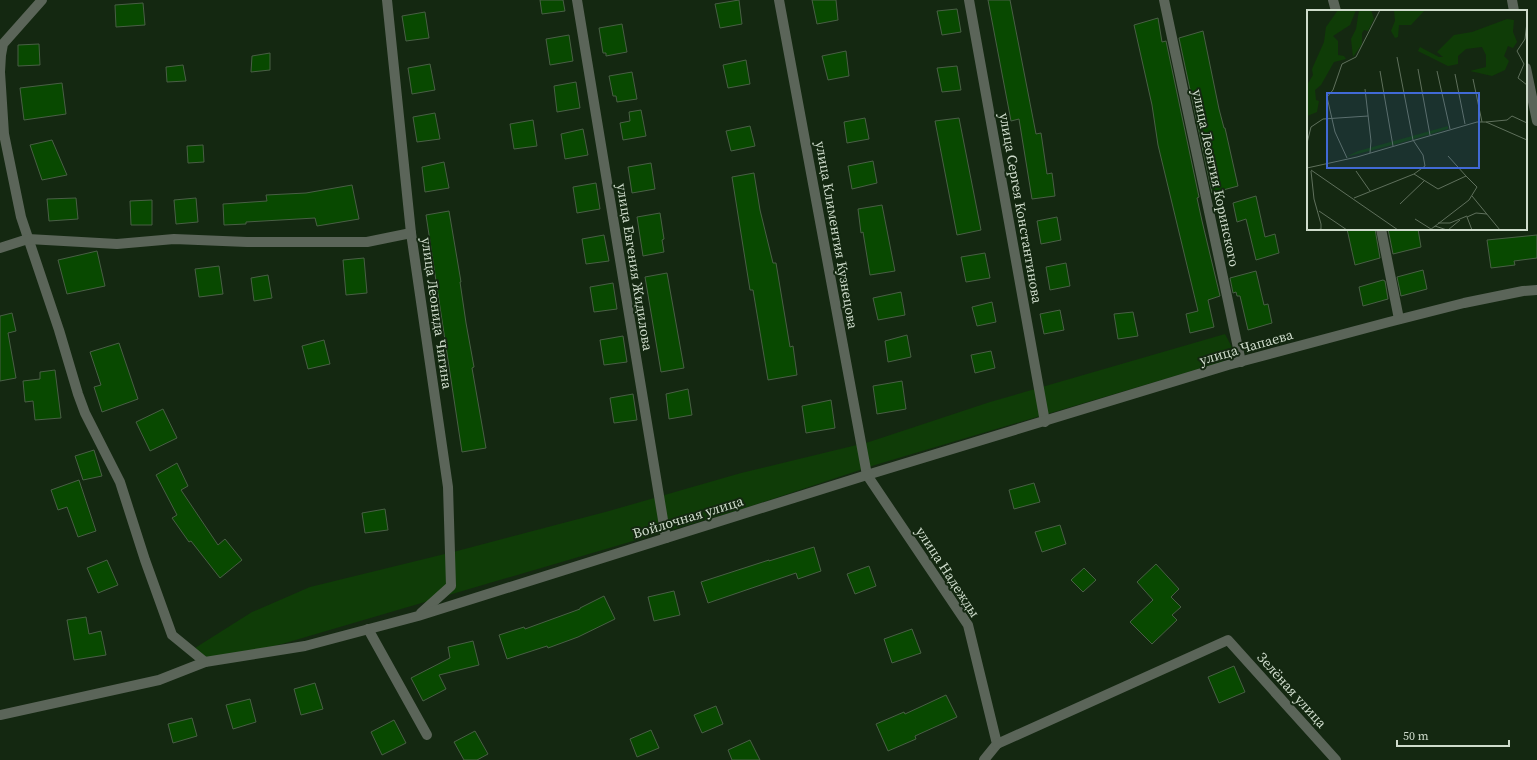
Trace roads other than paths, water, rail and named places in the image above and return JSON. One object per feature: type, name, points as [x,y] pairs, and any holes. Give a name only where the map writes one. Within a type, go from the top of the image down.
[{"type":"street","points":[[42,0],[3,44],[0,72],[4,134],[21,217],[78,394],[85,413],[120,482],[145,560],[172,635],[205,662]]},
{"type":"street","name":"улица Леонида Чигина","points":[[387,0],[411,233],[448,487],[451,586],[418,616]]},
{"type":"street","name":"улица Евгения Жидилова","points":[[577,0],[666,538]]},
{"type":"street","name":"улица Климентия Кузнецова","points":[[779,0],[867,475]]},
{"type":"street","name":"улица Сергея Константинова","points":[[969,0],[1045,422]]},
{"type":"street","name":"улица Леонтия Коринского","points":[[1164,0],[1241,362]]},
{"type":"street","points":[[1333,0],[1336,10]]},
{"type":"street","points":[[1512,0],[1514,10]]},
{"type":"street","points":[[1527,73],[1537,121]]},
{"type":"street","points":[[1381,230],[1399,319]]},
{"type":"street","points":[[0,248],[28,239],[117,244],[174,240],[247,242],[367,242],[411,233]]},
{"type":"street","name":"улица Чапаева","points":[[966,445],[1241,362],[1399,319],[1498,296],[1537,290]]},
{"type":"street","name":"Войлочная улица","points":[[0,715],[159,680],[205,662],[305,646],[418,616],[966,445]]},
{"type":"street","name":"улица Надежды","points":[[867,475],[968,625],[997,744]]},
{"type":"street","points":[[368,629],[427,735]]},
{"type":"street","name":"Зелёная улица","points":[[997,744],[1228,640],[1336,760]]},
{"type":"street","points":[[984,760],[997,744]]}]
